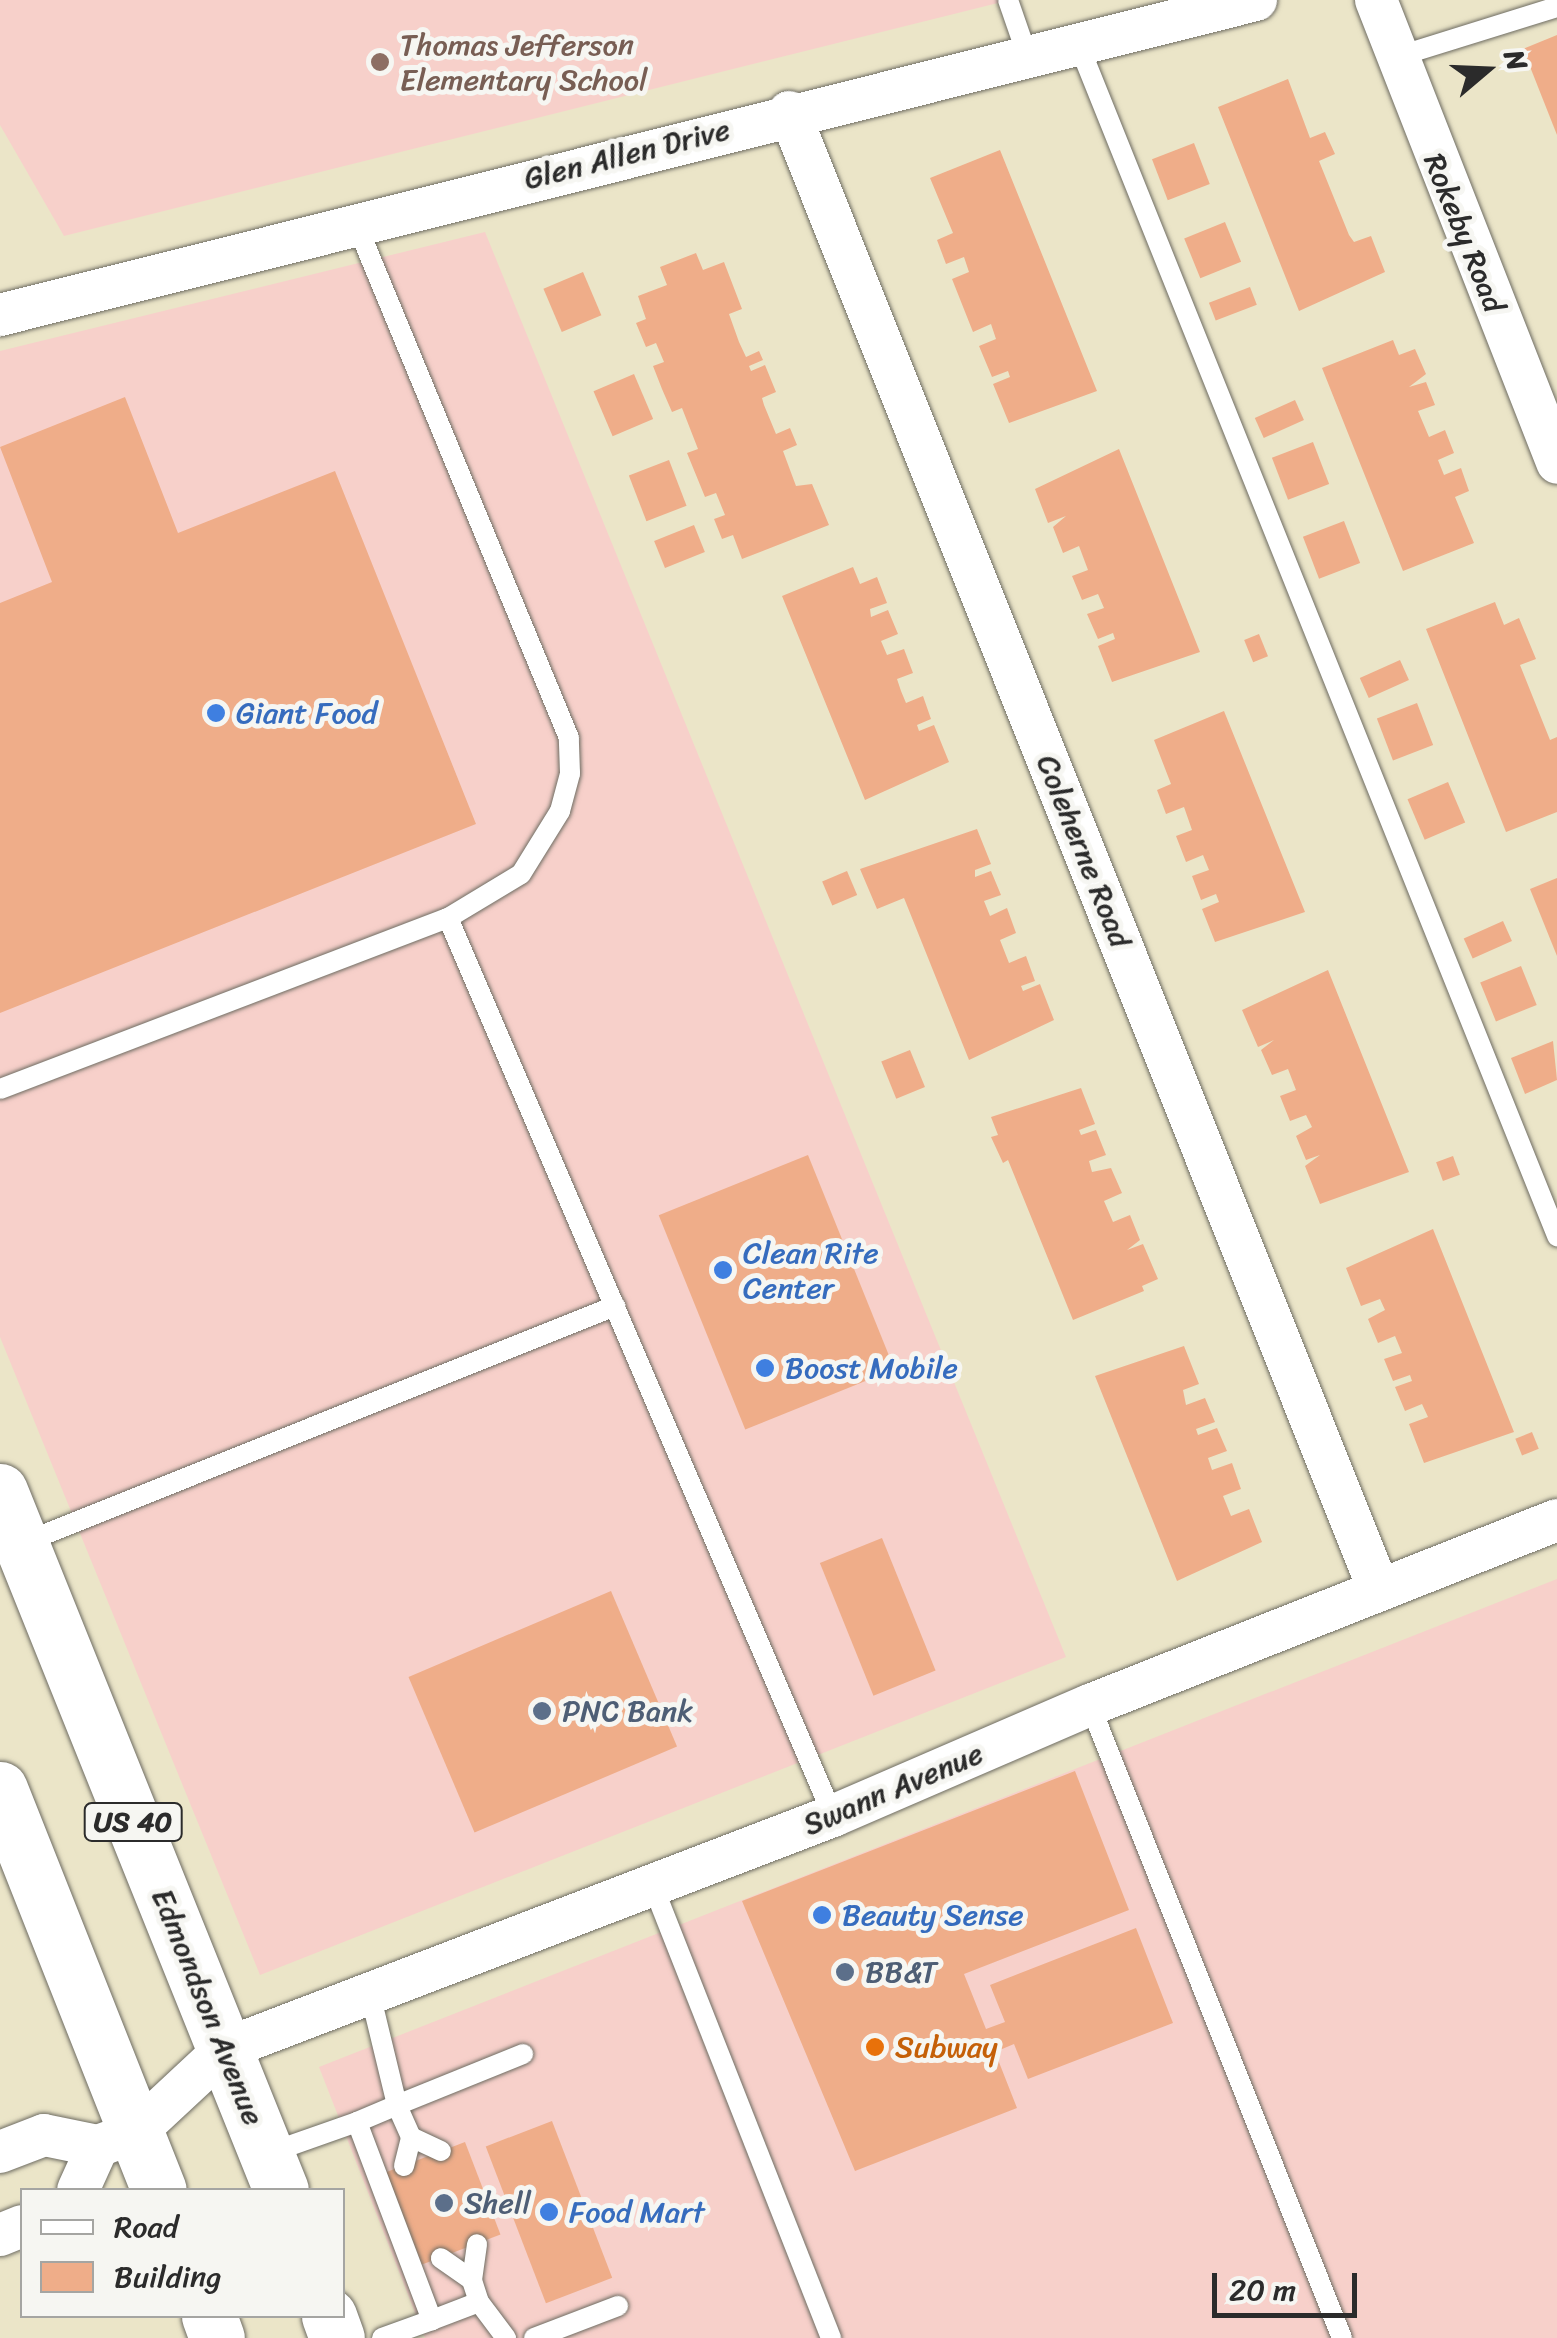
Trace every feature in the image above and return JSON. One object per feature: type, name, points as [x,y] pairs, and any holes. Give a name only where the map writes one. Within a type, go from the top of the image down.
[{"type":"main road","name":"Edmondson Avenue","points":[[0,1491],[274,2172]]},
{"type":"main road","points":[[0,1788],[117,2139],[157,2188]]},
{"type":"street","name":"Glen Allen Drive","points":[[0,315],[790,112],[1256,0]]},
{"type":"street","name":"Rokeby Road","points":[[1376,0],[1393,58],[1557,463]]},
{"type":"street","name":"Coleherne Road","points":[[790,112],[1379,1590]]},
{"type":"street","name":"Swann Avenue","points":[[225,2049],[834,1816],[1090,1705],[1557,1520]]},
{"type":"street","points":[[80,2188],[117,2139],[225,2049]]},
{"type":"street","points":[[0,2152],[44,2135],[117,2139]]},
{"type":"lane","points":[[1008,0],[1026,55]]},
{"type":"lane","points":[[1393,58],[1557,7]]},
{"type":"lane","points":[[1078,43],[1557,1236]]},
{"type":"lane","points":[[0,1089],[448,918],[521,874],[543,843],[570,774],[569,738],[356,223]]},
{"type":"lane","points":[[448,918],[834,1816]]},
{"type":"lane","points":[[21,1543],[615,1306]]},
{"type":"lane","points":[[1090,1705],[1342,2338]]},
{"type":"lane","points":[[654,1886],[831,2338]]},
{"type":"lane","points":[[370,1993],[397,2105],[411,2137],[404,2166]]},
{"type":"lane","points":[[274,2172],[357,2122],[523,2054]]},
{"type":"lane","points":[[357,2122],[432,2320]]},
{"type":"lane","points":[[411,2137],[441,2151]]},
{"type":"lane","points":[[477,2244],[472,2280],[480,2302],[506,2338]]},
{"type":"lane","points":[[441,2258],[472,2280]]},
{"type":"lane","points":[[382,2338],[480,2302]]},
{"type":"lane","points":[[534,2338],[618,2306]]},
{"type":"shaded area","name":"Thomas Jefferson Elementary School","points":[[0,0],[1010,0],[64,236],[0,125]]},
{"type":"shaded area","points":[[485,232],[1066,1657],[260,1975],[0,1337],[0,351]]},
{"type":"shaded area","points":[[1557,1579],[1557,2338],[425,2338],[319,2067]]},
{"type":"building","points":[[1557,35],[1557,135],[1523,49]]},
{"type":"building","points":[[1288,79],[1310,138],[1325,132],[1335,154],[1319,161],[1349,235],[1354,242],[1371,236],[1385,272],[1299,311],[1218,107]]},
{"type":"building","points":[[1194,143],[1210,184],[1168,200],[1152,159]]},
{"type":"building","points":[[1000,150],[1097,391],[1009,423],[993,384],[1010,377],[1008,371],[992,377],[979,346],[996,339],[991,324],[973,332],[952,279],[969,272],[964,257],[946,264],[937,240],[953,233],[930,178]]},
{"type":"building","points":[[1225,222],[1241,262],[1200,278],[1184,238]]},
{"type":"building","points":[[696,253],[703,270],[724,262],[742,309],[729,314],[739,342],[746,357],[759,351],[763,360],[749,366],[751,371],[765,365],[776,392],[762,398],[764,405],[776,434],[790,428],[797,445],[783,451],[796,486],[812,484],[829,525],[742,559],[733,535],[722,539],[714,519],[725,515],[716,493],[705,497],[687,453],[698,449],[682,408],[672,412],[653,366],[664,362],[656,343],[646,347],[636,323],[646,319],[638,296],[667,285],[660,267]]},
{"type":"building","points":[[583,272],[601,315],[562,332],[543,289]]},
{"type":"building","points":[[1250,287],[1257,305],[1216,321],[1209,303]]},
{"type":"building","points":[[1393,340],[1399,355],[1415,349],[1426,374],[1409,387],[1426,382],[1435,405],[1418,411],[1429,437],[1445,430],[1454,453],[1438,460],[1444,475],[1461,468],[1469,491],[1455,497],[1474,543],[1403,571],[1322,368]]},
{"type":"building","points":[[634,374],[653,419],[613,436],[593,391]]},
{"type":"building","name":"Giant Food","points":[[125,397],[178,533],[335,471],[476,824],[0,1013],[0,603],[52,582],[0,447]]},
{"type":"building","points":[[1295,400],[1304,420],[1264,438],[1255,418]]},
{"type":"building","points":[[1313,442],[1329,484],[1288,500],[1272,458]]},
{"type":"building","points":[[1119,449],[1200,652],[1112,682],[1098,646],[1115,639],[1113,633],[1098,639],[1087,614],[1104,608],[1098,594],[1082,600],[1072,576],[1088,570],[1079,546],[1063,553],[1053,527],[1066,516],[1048,523],[1035,489]]},
{"type":"building","points":[[669,460],[687,506],[646,521],[629,475]]},
{"type":"building","points":[[1344,521],[1360,563],[1319,579],[1303,537]]},
{"type":"building","points":[[694,525],[705,552],[665,568],[654,541]]},
{"type":"building","points":[[853,567],[860,584],[877,577],[887,603],[870,609],[871,617],[888,610],[898,634],[881,641],[887,655],[904,649],[913,673],[897,679],[901,691],[906,703],[923,696],[931,719],[917,725],[919,731],[934,725],[949,762],[865,800],[782,596]]},
{"type":"building","points":[[1495,602],[1504,625],[1519,618],[1536,659],[1520,665],[1550,740],[1557,737],[1557,812],[1506,832],[1426,629]]},
{"type":"building","points":[[1259,634],[1268,656],[1253,662],[1244,640]]},
{"type":"building","points":[[1400,660],[1409,680],[1369,698],[1360,678]]},
{"type":"building","points":[[1417,703],[1433,745],[1393,760],[1377,718]]},
{"type":"building","points":[[1224,711],[1305,912],[1215,942],[1202,909],[1219,902],[1216,894],[1201,900],[1192,876],[1209,870],[1203,855],[1186,862],[1176,836],[1192,830],[1184,807],[1166,814],[1157,790],[1171,784],[1154,740]]},
{"type":"building","points":[[1448,782],[1465,823],[1425,840],[1407,799]]},
{"type":"building","points":[[977,829],[991,864],[975,870],[975,877],[991,871],[1001,895],[984,901],[990,916],[1007,908],[1016,933],[1000,940],[1009,963],[1026,956],[1035,981],[1021,986],[1023,991],[1040,984],[1054,1020],[969,1060],[904,898],[877,909],[860,869]]},
{"type":"building","points":[[847,871],[857,895],[832,905],[822,882]]},
{"type":"building","points":[[1557,878],[1557,956],[1530,889]]},
{"type":"building","points":[[1503,921],[1512,941],[1473,959],[1464,938]]},
{"type":"building","points":[[1521,966],[1537,1005],[1496,1021],[1480,982]]},
{"type":"building","points":[[1328,970],[1409,1172],[1320,1204],[1305,1166],[1320,1155],[1306,1160],[1296,1136],[1312,1127],[1306,1115],[1290,1121],[1280,1096],[1296,1090],[1288,1069],[1272,1075],[1261,1050],[1274,1040],[1258,1047],[1242,1010]]},
{"type":"building","points":[[1553,1041],[1557,1080],[1525,1094],[1511,1058]]},
{"type":"building","points":[[910,1050],[925,1087],[896,1099],[881,1062]]},
{"type":"building","points":[[1081,1088],[1095,1124],[1079,1130],[1081,1135],[1096,1130],[1106,1155],[1089,1161],[1092,1172],[1111,1168],[1122,1193],[1104,1201],[1113,1222],[1130,1215],[1140,1240],[1127,1250],[1143,1244],[1158,1279],[1142,1286],[1144,1291],[1073,1320],[1008,1160],[1003,1163],[991,1137],[998,1135],[991,1117]]},
{"type":"building","points":[[808,1155],[895,1369],[745,1429],[659,1215]]},
{"type":"building","points":[[1453,1156],[1460,1175],[1443,1181],[1436,1162]]},
{"type":"building","points":[[1433,1229],[1514,1432],[1424,1463],[1409,1424],[1428,1417],[1422,1404],[1405,1411],[1395,1387],[1412,1381],[1410,1375],[1393,1381],[1384,1359],[1402,1353],[1395,1336],[1378,1343],[1368,1319],[1385,1310],[1380,1299],[1361,1306],[1346,1268]]},
{"type":"building","points":[[1184,1346],[1199,1384],[1183,1390],[1186,1405],[1205,1398],[1215,1422],[1196,1429],[1198,1435],[1217,1428],[1227,1451],[1208,1458],[1212,1470],[1232,1463],[1241,1489],[1223,1496],[1231,1516],[1249,1509],[1262,1542],[1177,1581],[1095,1376]]},
{"type":"building","points":[[1532,1432],[1539,1449],[1522,1455],[1515,1439]]},
{"type":"building","points":[[882,1538],[936,1671],[873,1696],[820,1563]]},
{"type":"building","name":"PNC Bank","points":[[611,1591],[677,1747],[475,1833],[408,1677]]},
{"type":"building","points":[[1075,1771],[1129,1910],[964,1974],[986,2029],[1005,2022],[990,1985],[1136,1928],[1173,2023],[1028,2079],[1014,2044],[995,2052],[1017,2108],[855,2171],[742,1901]]},
{"type":"building","name":"Food Mart","points":[[552,2121],[612,2278],[546,2303],[486,2146]]},
{"type":"building","name":"Shell","points":[[465,2142],[500,2234],[422,2265],[387,2172]]},
{"type":"place","name":"Thomas Jefferson Elementary School","points":[[380,62]]},
{"type":"place","name":"Giant Food","points":[[216,713]]},
{"type":"place","name":"Clean Rite Center","points":[[723,1270]]},
{"type":"place","name":"Boost Mobile","points":[[765,1368]]},
{"type":"place","name":"PNC Bank","points":[[542,1711]]},
{"type":"place","name":"Beauty Sense","points":[[822,1915]]},
{"type":"place","name":"BB&T","points":[[845,1972]]},
{"type":"place","name":"Subway","points":[[875,2047]]},
{"type":"place","name":"Shell","points":[[444,2203]]},
{"type":"place","name":"Food Mart","points":[[549,2212]]}]
